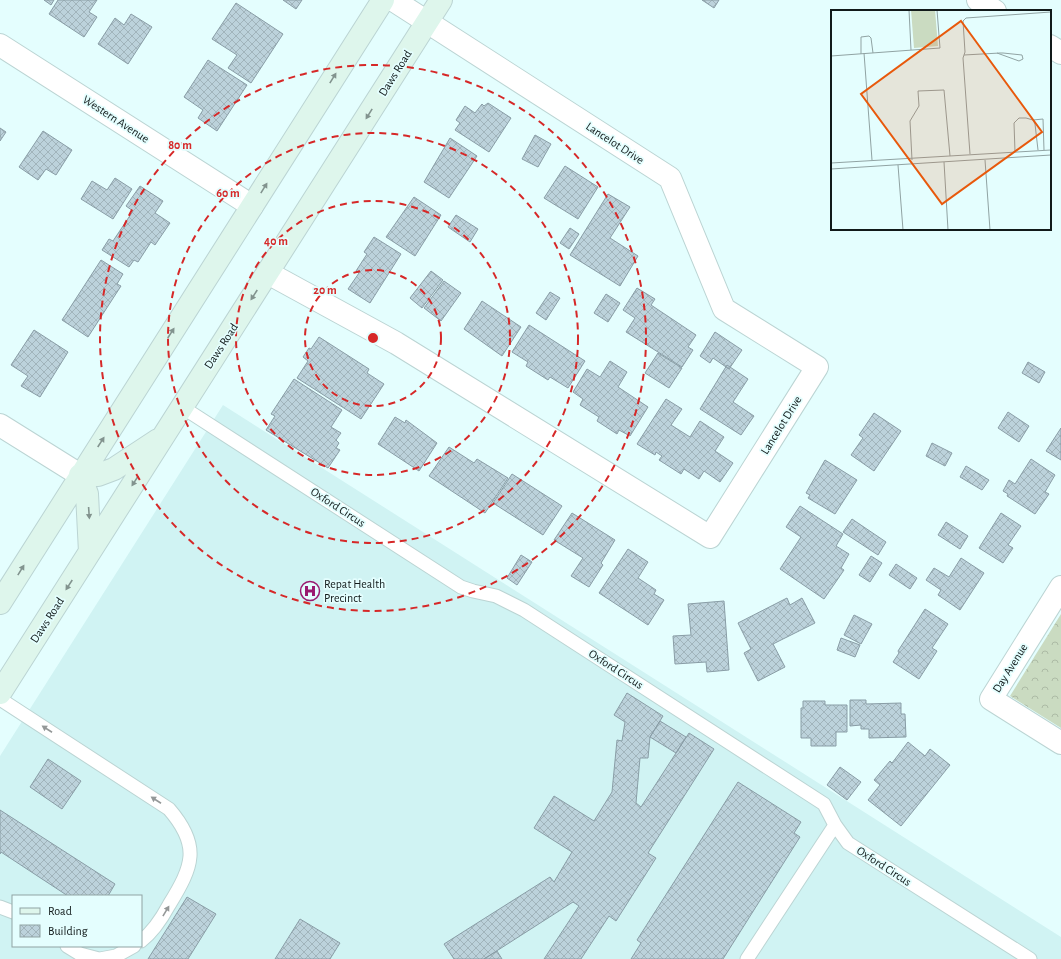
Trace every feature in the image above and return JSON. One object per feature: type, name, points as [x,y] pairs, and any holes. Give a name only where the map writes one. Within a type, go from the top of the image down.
[{"type":"main road","points":[[0,603],[383,0]]},
{"type":"main road","name":"Daws Road","points":[[0,692],[441,0]]},
{"type":"main road","points":[[80,475],[98,475],[114,469],[164,436]]},
{"type":"main road","points":[[80,475],[87,494],[90,552]]},
{"type":"street","name":"Lancelot Drive","points":[[268,273],[396,343],[710,537],[817,367],[724,309],[670,178],[393,0]]},
{"type":"street","points":[[978,0],[993,10]]},
{"type":"street","name":"Western Avenue","points":[[0,45],[252,206]]},
{"type":"street","points":[[1051,47],[1061,52]]},
{"type":"street","points":[[0,425],[80,475]]},
{"type":"street","name":"Day Avenue","points":[[1061,587],[991,699],[1061,743]]},
{"type":"lane","name":"Oxford Circus","points":[[182,407],[461,587],[496,596],[524,610],[824,804],[835,825],[848,843],[1030,959]]},
{"type":"lane","points":[[0,699],[169,809],[182,824],[189,841],[190,859],[186,878],[160,921],[142,940]]},
{"type":"lane","points":[[747,959],[835,825]]},
{"type":"lane","points":[[0,907],[12,912]]},
{"type":"lane","points":[[69,947],[80,954],[99,959],[115,958],[132,947]]},
{"type":"shaded area","name":"Repat Health Precinct","points":[[223,405],[1061,937],[1061,959],[0,959],[0,756]]},
{"type":"green space","points":[[1061,614],[1061,728],[1010,696]]},
{"type":"building","points":[[44,0],[54,0],[51,5]]},
{"type":"building","points":[[58,0],[97,0],[89,12],[97,17],[84,37],[49,14]]},
{"type":"building","points":[[283,0],[302,0],[296,9]]},
{"type":"building","points":[[702,0],[719,0],[714,8]]},
{"type":"building","points":[[236,3],[283,34],[251,83],[228,68],[237,55],[212,39]]},
{"type":"building","points":[[131,14],[152,27],[128,64],[98,44],[115,18],[124,25]]},
{"type":"building","points":[[208,60],[247,85],[217,131],[198,118],[203,110],[184,97]]},
{"type":"building","points":[[488,103],[511,118],[489,152],[455,130],[460,123],[456,120],[465,106],[475,113],[482,104],[484,106]]},
{"type":"building","points":[[0,128],[6,132],[0,141]]},
{"type":"building","points":[[43,131],[72,150],[56,175],[46,169],[38,180],[19,167]]},
{"type":"building","points":[[535,135],[551,144],[538,167],[522,159]]},
{"type":"building","points":[[450,138],[477,156],[449,198],[424,182]]},
{"type":"building","points":[[565,166],[598,187],[578,219],[544,198]]},
{"type":"building","points":[[115,178],[132,189],[113,219],[81,199],[92,181],[107,190]]},
{"type":"building","points":[[140,186],[163,201],[155,213],[170,223],[155,245],[151,242],[138,262],[134,260],[129,267],[102,250],[109,239],[113,241],[133,211],[126,206]]},
{"type":"building","points":[[608,194],[630,207],[610,238],[638,256],[620,286],[570,255]]},
{"type":"building","points":[[414,197],[441,215],[415,256],[386,237]]},
{"type":"building","points":[[456,215],[478,229],[470,242],[448,227]]},
{"type":"building","points":[[570,228],[579,234],[569,249],[560,243]]},
{"type":"building","points":[[374,237],[401,254],[370,303],[348,289],[359,273],[356,271],[367,254],[364,252]]},
{"type":"building","points":[[101,260],[123,274],[117,284],[121,286],[88,337],[62,320]]},
{"type":"building","points":[[431,271],[443,280],[422,308],[410,298]]},
{"type":"building","points":[[444,281],[461,293],[441,321],[424,308]]},
{"type":"building","points":[[637,288],[655,299],[651,305],[696,335],[688,347],[693,350],[682,367],[626,332],[635,318],[623,310]]},
{"type":"building","points":[[550,292],[560,298],[546,320],[536,313]]},
{"type":"building","points":[[606,294],[620,303],[608,322],[594,313]]},
{"type":"building","points":[[482,301],[521,327],[502,356],[464,329]]},
{"type":"building","points":[[529,325],[585,361],[568,388],[550,377],[548,380],[526,366],[528,362],[512,352]]},
{"type":"building","points":[[34,330],[68,352],[40,397],[21,386],[28,376],[11,365]]},
{"type":"building","points":[[715,332],[742,350],[729,369],[713,358],[710,363],[700,356]]},
{"type":"building","points":[[319,337],[369,369],[367,373],[384,384],[361,419],[297,378],[308,361],[303,357],[309,348],[311,349]]},
{"type":"building","points":[[658,353],[682,368],[669,388],[645,373]]},
{"type":"building","points":[[610,361],[627,372],[618,387],[648,407],[630,436],[619,430],[617,434],[597,421],[599,417],[580,405],[583,399],[573,392],[587,369],[600,377]]},
{"type":"building","points":[[1028,362],[1045,372],[1039,383],[1022,373]]},
{"type":"building","points":[[727,365],[748,379],[733,402],[754,416],[741,435],[700,409]]},
{"type":"building","points":[[294,379],[342,410],[331,427],[341,433],[336,440],[339,443],[336,448],[340,450],[328,468],[266,430],[275,416],[271,414]]},
{"type":"building","points":[[666,399],[682,409],[671,425],[690,437],[700,421],[724,437],[715,451],[733,463],[720,482],[704,471],[699,479],[684,469],[681,474],[659,460],[662,456],[656,452],[655,455],[637,444]]},
{"type":"building","points":[[1008,412],[1029,426],[1019,442],[998,428]]},
{"type":"building","points":[[874,413],[901,431],[874,471],[851,455],[863,438],[859,435]]},
{"type":"building","points":[[395,417],[405,423],[406,420],[437,443],[419,471],[378,444]]},
{"type":"building","points":[[1061,428],[1061,460],[1046,451]]},
{"type":"building","points":[[932,443],[952,453],[945,466],[926,456]]},
{"type":"building","points":[[449,447],[474,463],[477,459],[508,478],[485,513],[429,476]]},
{"type":"building","points":[[1031,459],[1055,475],[1045,492],[1049,494],[1035,514],[1007,496],[1008,494],[1003,491],[1009,480],[1015,484]]},
{"type":"building","points":[[825,460],[857,480],[835,514],[808,498],[810,495],[806,493]]},
{"type":"building","points":[[966,466],[989,480],[982,490],[960,477]]},
{"type":"building","points":[[512,474],[562,506],[543,535],[493,503]]},
{"type":"building","points":[[800,506],[843,534],[836,546],[849,554],[841,568],[844,570],[824,599],[780,569],[801,537],[786,527]]},
{"type":"building","points":[[572,513],[615,540],[601,563],[603,565],[589,587],[571,576],[583,558],[554,540]]},
{"type":"building","points":[[1001,513],[1021,526],[1008,545],[1013,548],[1003,563],[979,548]]},
{"type":"building","points":[[852,519],[886,542],[878,555],[843,532]]},
{"type":"building","points":[[946,522],[968,536],[960,549],[938,535]]},
{"type":"building","points":[[628,549],[648,562],[638,578],[656,590],[654,594],[664,600],[648,625],[599,593]]},
{"type":"building","points":[[521,555],[532,562],[517,585],[507,578]]},
{"type":"building","points":[[871,556],[882,563],[870,582],[859,575]]},
{"type":"building","points":[[961,558],[984,573],[960,610],[938,595],[941,590],[926,580],[934,568],[949,577]]},
{"type":"building","points":[[896,564],[917,578],[910,589],[889,575]]},
{"type":"building","points":[[787,598],[790,605],[802,598],[815,623],[773,644],[785,667],[758,681],[744,653],[751,649],[738,623]]},
{"type":"building","points":[[724,601],[729,670],[707,672],[706,662],[675,664],[673,636],[691,635],[688,604]]},
{"type":"building","points":[[925,609],[948,624],[932,648],[937,651],[919,679],[893,662],[899,653],[898,651]]},
{"type":"building","points":[[854,615],[872,624],[861,644],[844,635]]},
{"type":"building","points":[[841,638],[860,645],[855,657],[837,650]]},
{"type":"building","points":[[627,693],[663,716],[650,737],[648,758],[640,758],[636,803],[641,807],[689,733],[714,749],[648,853],[656,858],[616,921],[609,916],[581,959],[544,959],[579,906],[573,902],[484,959],[454,959],[444,944],[550,877],[554,882],[572,852],[534,828],[554,796],[594,821],[612,792],[617,740],[622,741],[625,722],[614,715]]},
{"type":"building","points":[[850,700],[866,700],[866,704],[901,703],[901,714],[905,714],[906,737],[869,738],[869,729],[861,729],[861,725],[850,726]]},
{"type":"building","points":[[803,701],[825,701],[825,705],[847,705],[847,732],[836,732],[836,746],[811,746],[811,738],[801,738],[801,708],[803,708]]},
{"type":"building","points":[[660,721],[686,737],[676,753],[650,737]]},
{"type":"building","points":[[908,742],[925,756],[930,749],[950,765],[901,826],[868,800],[880,785],[874,780],[890,761],[892,763]]},
{"type":"building","points":[[48,759],[81,781],[62,809],[30,787]]},
{"type":"building","points":[[840,767],[861,782],[847,800],[827,785]]},
{"type":"building","points":[[738,782],[801,822],[794,833],[800,837],[723,959],[631,959],[641,943],[637,940]]},
{"type":"building","points":[[0,810],[115,884],[109,895],[66,895],[1,852],[0,854]]},
{"type":"building","points":[[187,897],[216,914],[188,959],[148,959]]},
{"type":"building","points":[[300,919],[340,943],[330,959],[275,959]]},
{"type":"building","points":[[497,951],[502,959],[484,959]]},
{"type":"place","name":"Repat Health Precinct","points":[[310,591]]}]
